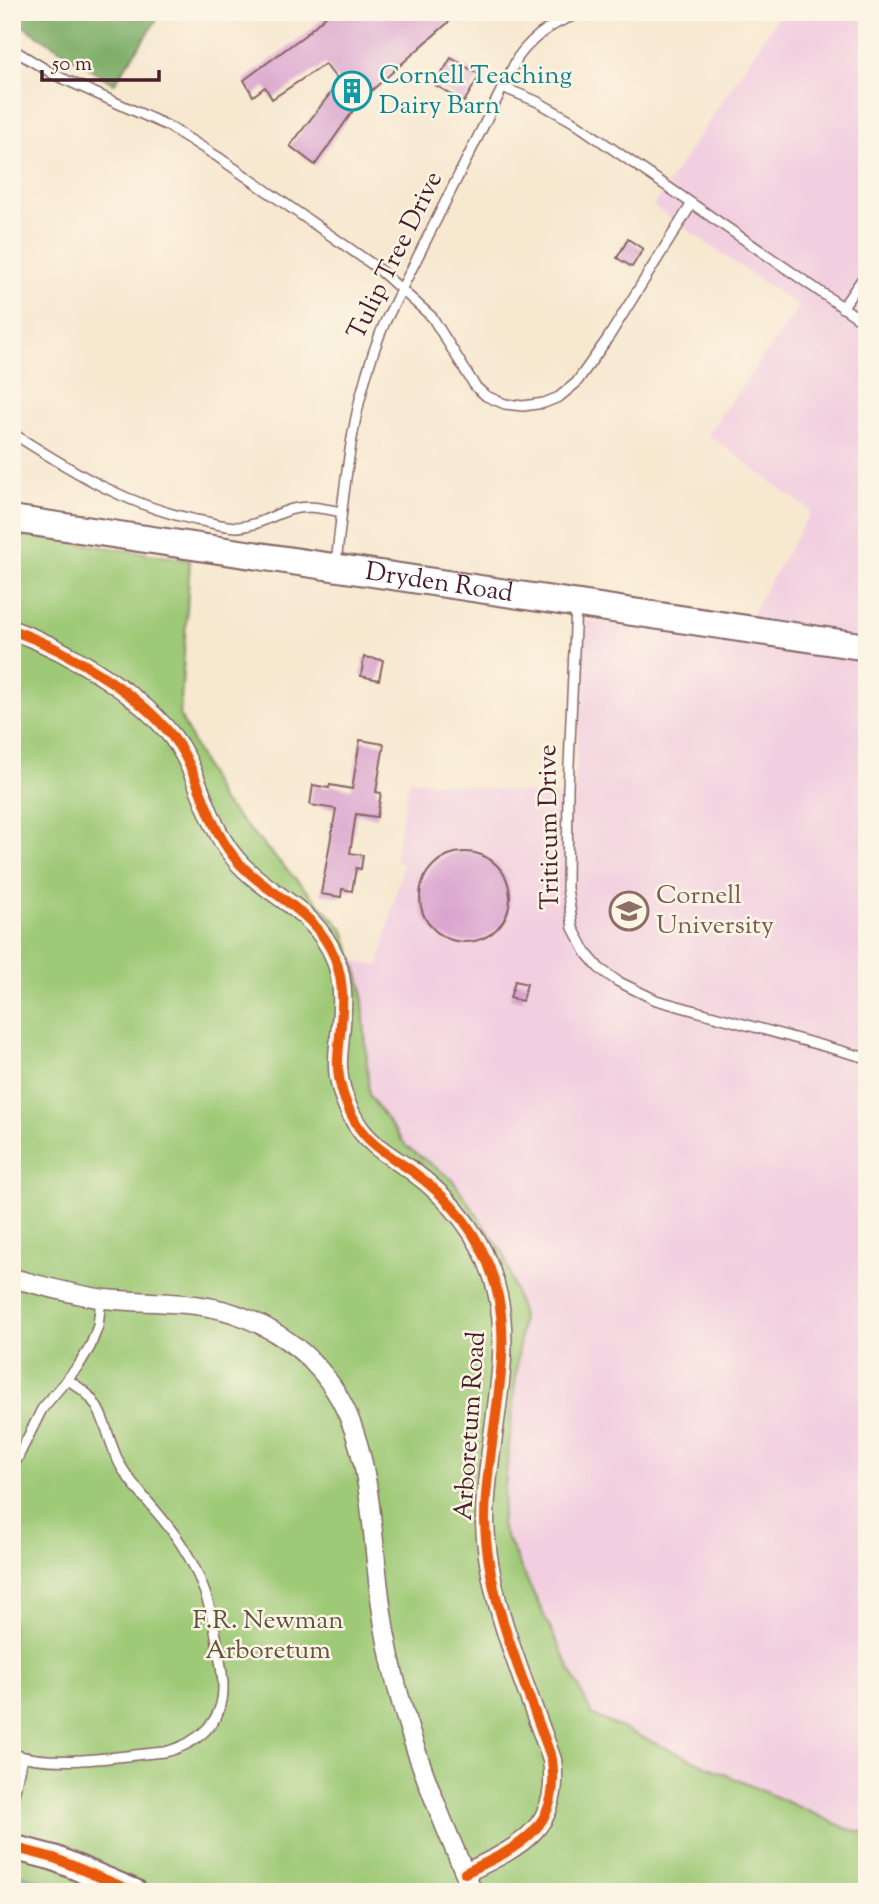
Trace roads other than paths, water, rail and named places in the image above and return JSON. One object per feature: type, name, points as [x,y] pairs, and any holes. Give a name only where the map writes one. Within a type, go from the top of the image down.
[{"type":"main road","name":"Dryden Road","points":[[12,519],[867,647]]},
{"type":"street","name":"Arboretum Road","points":[[12,630],[69,657],[126,692],[162,723],[182,751],[220,839],[241,865],[314,923],[334,958],[342,983],[344,1010],[338,1060],[340,1084],[347,1106],[358,1127],[373,1145],[416,1174],[451,1205],[476,1238],[493,1277],[502,1317],[502,1351],[486,1488],[487,1550],[500,1611],[552,1760],[555,1777],[549,1810],[541,1825],[529,1838],[509,1852],[465,1873]]},
{"type":"street","points":[[12,1278],[101,1298],[205,1307],[243,1316],[278,1333],[323,1371],[344,1404],[359,1440],[386,1637],[407,1725],[441,1818],[473,1892]]},
{"type":"street","points":[[12,1847],[54,1858],[135,1892]]},
{"type":"lane","name":"Tulip Tree Drive","points":[[335,568],[353,433],[366,371],[385,322],[518,57],[531,40],[556,23],[586,12]]},
{"type":"lane","points":[[12,49],[55,75],[149,116],[188,139],[376,267],[432,317],[471,380],[486,396],[512,406],[544,403],[568,391],[585,372],[691,205]]},
{"type":"lane","points":[[502,87],[544,105],[572,121],[867,324]]},
{"type":"lane","points":[[842,307],[867,272]]},
{"type":"lane","points":[[12,433],[93,482],[164,513],[233,527],[253,525],[288,510],[309,506],[342,513]]},
{"type":"lane","name":"Triticum Drive","points":[[576,603],[568,788],[567,888],[573,928],[587,954],[599,968],[617,981],[656,1000],[867,1058]]},
{"type":"lane","points":[[12,1469],[42,1409],[90,1347],[98,1326],[101,1298]]},
{"type":"lane","points":[[12,1804],[17,1755],[76,1760],[179,1749],[191,1743],[211,1725],[223,1699],[215,1622],[195,1568],[165,1521],[121,1467],[97,1408],[88,1394],[67,1379]]},
{"type":"water","points":[[12,1874],[27,1876],[65,1892],[12,1892]]},
{"type":"place","name":"Cornell Teaching Dairy Barn","points":[[352,91]]},
{"type":"place","name":"Cornell University","points":[[629,911]]},
{"type":"park label","name":"F.R. Newman Arboretum","points":[[268,1636]]}]
